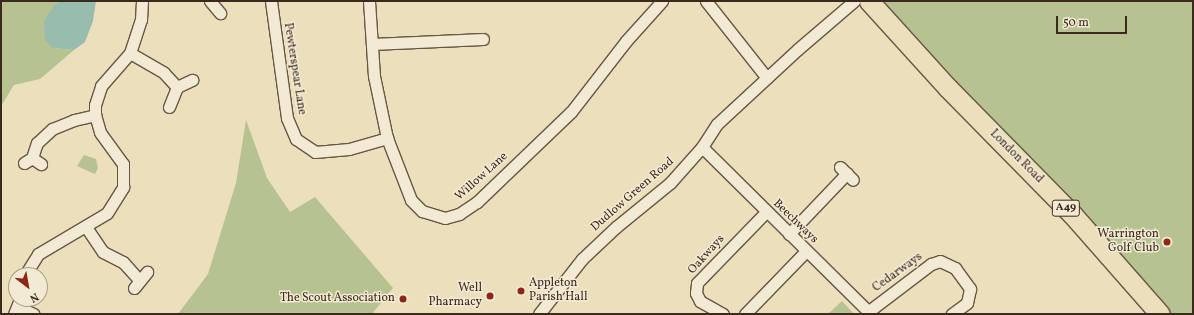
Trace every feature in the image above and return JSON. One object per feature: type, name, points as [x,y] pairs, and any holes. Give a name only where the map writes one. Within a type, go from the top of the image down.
[{"type":"highway","name":"London Road","points":[[869,1],[948,88],[1072,214],[1160,314]]},
{"type":"street","points":[[30,267],[38,254],[49,245],[86,227],[107,213],[123,187],[125,176],[123,164],[100,132],[95,115],[97,95],[101,86],[130,53],[140,20],[142,1]]},
{"type":"street","points":[[210,1],[220,13]]},
{"type":"street","name":"Pewterspear Lane","points":[[271,1],[287,118],[296,139],[315,152],[349,149],[387,138]]},
{"type":"street","name":"Willow Lane","points":[[369,1],[374,76],[387,138],[407,193],[416,206],[438,217],[459,214],[477,202],[571,112],[626,41],[662,1]]},
{"type":"street","points":[[706,1],[767,78]]},
{"type":"street","name":"Dudlow Green Road","points":[[539,314],[568,276],[596,244],[670,183],[702,147],[717,124],[854,1]]},
{"type":"street","points":[[372,44],[483,38]]},
{"type":"street","points":[[130,53],[164,73],[177,87]]},
{"type":"street","points":[[169,107],[177,87],[192,80]]},
{"type":"street","points":[[41,164],[28,160],[37,143],[52,129],[74,120],[95,115]]},
{"type":"street","name":"Beechways","points":[[702,147],[766,212],[870,312]]},
{"type":"street","points":[[789,234],[847,173]]},
{"type":"street","name":"Oakways","points":[[723,314],[700,301],[696,293],[697,283],[766,212]]},
{"type":"street","points":[[86,227],[103,252],[123,262],[140,280]]},
{"type":"street","points":[[745,314],[806,251]]},
{"type":"street","name":"Cedarways","points":[[870,312],[932,264],[940,261],[955,268],[970,289],[967,302],[952,314]]},
{"type":"street","points":[[17,307],[34,314]]},
{"type":"green space","points":[[1,1],[60,1],[54,5],[52,48],[74,50],[40,79],[14,85],[1,106]]},
{"type":"green space","name":"Warrington Golf Club","points":[[869,1],[1193,1],[1193,314],[1165,314]]},
{"type":"green space","points":[[246,120],[267,178],[290,212],[315,197],[393,288],[372,314],[178,314],[208,274],[236,183]]},
{"type":"green space","points":[[84,155],[96,159],[98,168],[95,174],[77,166]]},
{"type":"green space","points":[[842,301],[854,314],[828,314]]},
{"type":"shaded area","points":[[60,1],[96,1],[93,21],[85,42],[74,50],[52,48],[45,40],[44,21],[54,5]]},
{"type":"place","name":"Warrington Golf Club","points":[[1167,242]]},
{"type":"place","name":"Appleton Parish Hall","points":[[521,291]]},
{"type":"place","name":"Well Pharmacy","points":[[490,296]]},
{"type":"place","name":"The Scout Association","points":[[403,299]]}]
